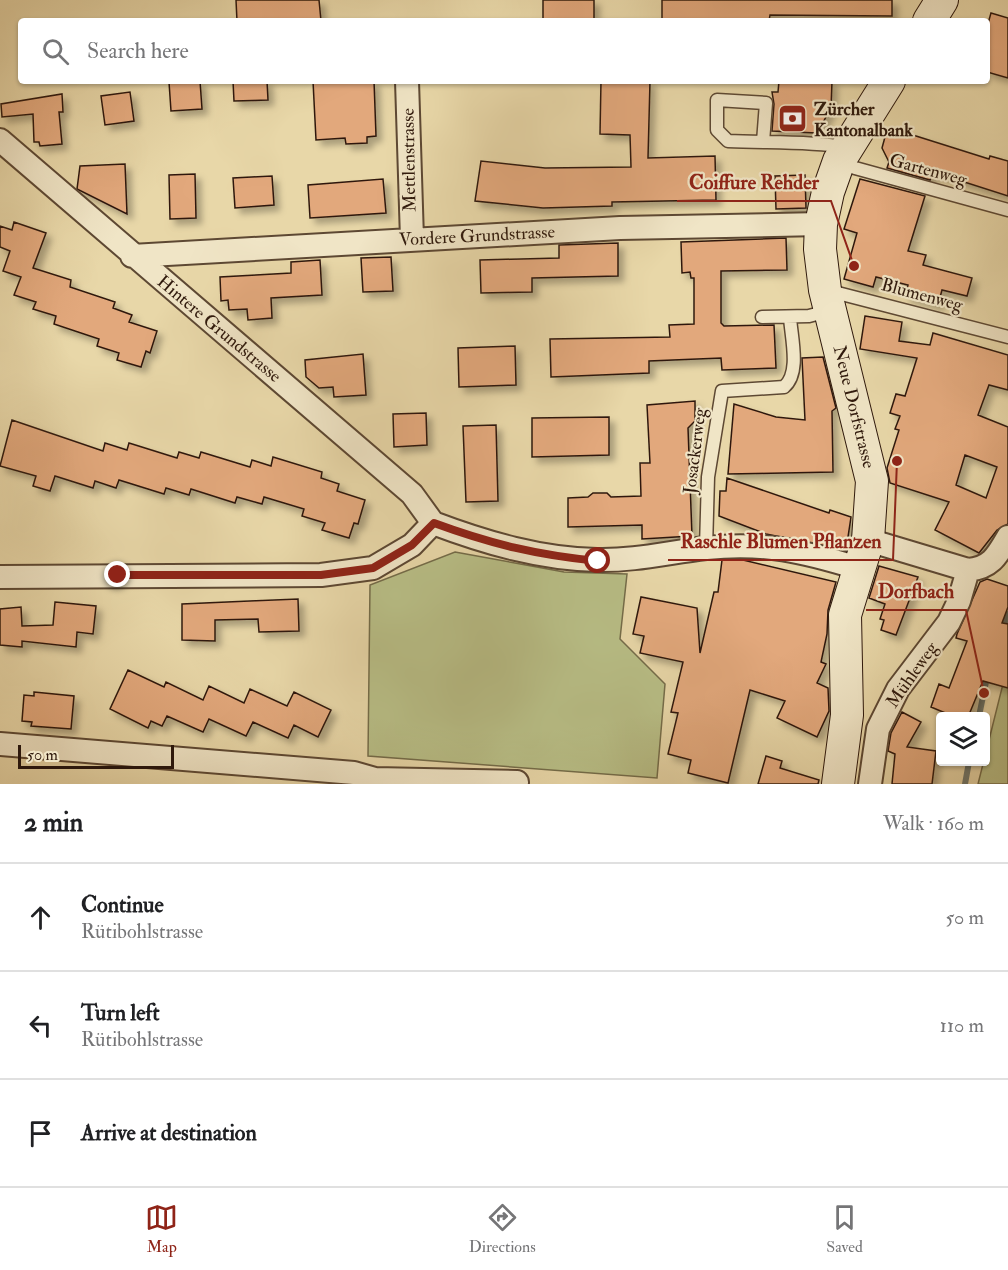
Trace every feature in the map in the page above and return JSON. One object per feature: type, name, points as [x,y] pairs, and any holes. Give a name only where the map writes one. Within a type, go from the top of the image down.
[{"type":"main road","points":[[931,18],[942,0]]},
{"type":"main road","name":"Neue Dorfstrasse","points":[[838,784],[848,715],[845,615],[863,554],[872,481],[827,300],[820,249],[821,224],[828,192],[843,154],[887,84]]},
{"type":"street","name":"Mettlenstrasse","points":[[407,84],[412,239]]},
{"type":"street","name":"Hintere Grundstrasse","points":[[0,141],[412,494],[434,523]]},
{"type":"street","name":"Vordere Grundstrasse","points":[[132,256],[620,228],[821,224]]},
{"type":"street","points":[[0,577],[321,575],[373,568],[412,545],[434,523],[486,542],[568,558],[598,561],[706,548],[773,546],[804,551],[863,554],[968,570],[980,569],[992,564],[1008,537]]},
{"type":"street","name":"Mühleweg","points":[[870,784],[878,729],[898,689],[949,622],[959,601],[968,570]]},
{"type":"street","points":[[848,715],[854,717],[859,724],[860,784]]},
{"type":"street","points":[[0,744],[354,773],[375,778],[517,782]]},
{"type":"lane","name":"Gartenweg","points":[[763,142],[766,103],[717,100],[716,124],[728,141],[763,142],[819,143],[843,154],[855,168],[1008,210]]},
{"type":"lane","points":[[762,317],[809,316],[827,300]]},
{"type":"lane","name":"Blumenweg","points":[[827,300],[1008,337]]},
{"type":"lane","name":"Josackerweg","points":[[706,548],[708,477],[722,391],[784,387],[791,381],[794,372],[790,317]]},
{"type":"green space","points":[[455,552],[564,572],[627,574],[620,639],[665,684],[657,778],[368,756],[370,585]]},
{"type":"green space","points":[[1008,664],[1008,784],[978,784],[982,766],[990,766],[990,736]]},
{"type":"building","points":[[236,0],[319,0],[321,18],[237,18]]},
{"type":"building","points":[[543,0],[594,0],[594,18],[543,18]]},
{"type":"building","points":[[662,0],[892,0],[892,16],[770,15],[770,18],[662,18]]},
{"type":"building","points":[[991,13],[1008,18],[1008,78],[990,73]]},
{"type":"building","points":[[169,84],[200,84],[202,109],[171,111]]},
{"type":"building","points":[[233,84],[267,84],[268,100],[234,101]]},
{"type":"building","points":[[313,84],[374,84],[376,136],[367,137],[367,143],[346,144],[345,138],[316,140]]},
{"type":"building","points":[[601,84],[650,84],[648,158],[715,156],[716,200],[612,202],[612,206],[543,208],[475,201],[481,161],[545,168],[631,167],[630,135],[600,134]]},
{"type":"building","points":[[779,84],[832,84],[831,108],[817,133],[772,131],[774,104],[772,92],[778,92]]},
{"type":"building","points":[[130,92],[134,121],[105,125],[101,96]]},
{"type":"building","points":[[62,94],[63,112],[59,112],[62,144],[40,146],[39,142],[34,142],[33,114],[2,117],[1,104]]},
{"type":"building","points":[[897,130],[989,159],[990,156],[1008,161],[1008,196],[955,179],[932,174],[930,180],[887,168],[889,162],[882,148],[885,137]]},
{"type":"building","points":[[125,164],[127,214],[77,189],[80,166]]},
{"type":"building","points":[[195,174],[196,218],[170,219],[169,175]]},
{"type":"building","points":[[805,175],[806,208],[776,209],[775,176]]},
{"type":"building","points":[[272,176],[274,205],[235,208],[233,178]]},
{"type":"building","points":[[383,179],[386,213],[310,218],[308,185]]},
{"type":"building","points":[[860,179],[925,196],[908,251],[926,255],[923,265],[972,278],[967,296],[942,290],[938,305],[905,296],[908,285],[876,277],[873,287],[844,279],[857,233],[844,229]]},
{"type":"building","points":[[14,222],[46,233],[33,268],[71,280],[70,287],[115,302],[113,308],[132,315],[129,322],[157,331],[150,353],[146,351],[141,367],[117,360],[119,353],[97,346],[99,339],[54,324],[56,316],[33,309],[36,302],[14,295],[21,277],[3,271],[10,251],[0,247],[0,226],[12,230]]},
{"type":"building","points":[[786,238],[787,270],[721,271],[721,323],[724,326],[774,325],[776,368],[722,370],[721,358],[649,361],[649,373],[551,377],[550,339],[670,337],[669,325],[694,324],[694,278],[691,278],[690,272],[682,273],[681,242]]},
{"type":"building","points":[[618,243],[618,276],[532,278],[532,292],[481,293],[480,260],[559,258],[559,245]]},
{"type":"building","points":[[391,257],[393,291],[363,292],[361,258]]},
{"type":"building","points":[[320,260],[322,295],[271,298],[272,318],[248,320],[247,309],[229,310],[228,300],[221,301],[220,277],[291,273],[291,262]]},
{"type":"building","points":[[865,316],[902,322],[899,341],[930,345],[933,333],[1008,355],[1008,390],[989,385],[978,415],[1008,427],[1008,524],[997,530],[979,553],[935,530],[949,502],[890,483],[887,468],[899,430],[895,429],[900,416],[890,413],[896,394],[905,396],[917,358],[860,349]],"holes":[[[965,455],[997,467],[986,498],[956,485]]]},
{"type":"building","points":[[515,346],[516,385],[459,387],[458,348]]},
{"type":"building","points":[[363,354],[366,395],[334,397],[333,387],[319,388],[306,377],[305,360]]},
{"type":"building","points":[[823,357],[836,408],[832,411],[833,472],[728,474],[734,404],[776,417],[805,420],[802,358]]},
{"type":"building","points":[[695,401],[695,421],[688,428],[692,536],[642,539],[642,525],[568,527],[568,498],[588,497],[593,493],[607,493],[611,497],[641,496],[640,463],[650,463],[647,405]]},
{"type":"building","points":[[426,413],[427,445],[394,447],[393,414]]},
{"type":"building","points":[[609,417],[609,455],[532,457],[532,418]]},
{"type":"building","points":[[12,420],[103,451],[105,443],[127,450],[129,443],[177,458],[179,452],[199,458],[201,452],[250,467],[252,460],[271,466],[273,457],[322,472],[321,478],[339,484],[337,491],[365,500],[358,524],[354,523],[349,538],[322,530],[325,523],[302,516],[304,509],[264,497],[262,504],[237,497],[235,503],[191,489],[189,495],[166,488],[164,494],[119,480],[116,488],[95,481],[93,488],[55,476],[50,491],[33,486],[36,476],[0,466]]},
{"type":"building","points":[[496,425],[498,501],[466,502],[463,426]]},
{"type":"building","points":[[727,478],[829,513],[830,510],[851,517],[846,550],[766,534],[719,516],[720,491],[726,491]]},
{"type":"building","points":[[722,560],[743,560],[836,582],[828,610],[827,634],[821,662],[826,664],[817,683],[828,688],[829,711],[817,737],[777,718],[785,701],[750,690],[728,783],[688,773],[691,760],[668,754],[678,713],[671,712],[683,662],[640,653],[644,636],[633,634],[641,597],[697,608],[700,653],[714,592],[718,592]]},
{"type":"building","points":[[879,566],[918,577],[896,635],[881,630],[884,620],[880,619],[885,604],[869,598]]},
{"type":"building","points":[[987,579],[1008,586],[1008,607],[1002,623],[1008,624],[1008,688],[983,681],[970,712],[943,712],[931,707],[939,684],[949,688],[967,641],[956,638],[957,634],[980,582]]},
{"type":"building","points":[[298,599],[299,631],[259,632],[258,619],[215,620],[215,641],[182,640],[182,604]]},
{"type":"building","points":[[55,602],[96,606],[93,634],[77,632],[76,647],[22,641],[22,647],[0,645],[0,609],[21,607],[22,626],[53,625]]},
{"type":"building","points":[[128,670],[164,687],[166,682],[203,700],[209,686],[244,703],[250,689],[287,706],[294,692],[331,710],[318,737],[294,725],[288,738],[253,722],[246,736],[209,719],[203,732],[167,716],[162,726],[151,721],[148,728],[110,709]]},
{"type":"building","points":[[34,692],[74,696],[71,729],[31,726],[32,722],[22,721],[24,695],[34,696]]},
{"type":"building","points":[[902,712],[921,722],[907,747],[936,751],[932,784],[892,784],[895,754],[888,751],[891,733]]},
{"type":"building","points":[[766,756],[782,761],[780,768],[819,780],[818,784],[758,784]]},
{"type":"waterway","points":[[1003,630],[1008,614]]},
{"type":"waterway","points":[[980,712],[986,682]]},
{"type":"waterway","points":[[965,784],[968,766]]},
{"type":"place","name":"Zürcher Kantonalbank","points":[[793,119]]},
{"type":"place","name":"Coiffure Rehder","points":[[854,266]]},
{"type":"place","name":"Raschle Blumen Pflanzen","points":[[897,461]]},
{"type":"place","name":"Dorfbach","points":[[984,693]]},
{"type":"route","points":[[118,575],[321,575],[373,568],[412,545],[434,523],[486,542],[568,558],[598,561]]}]
